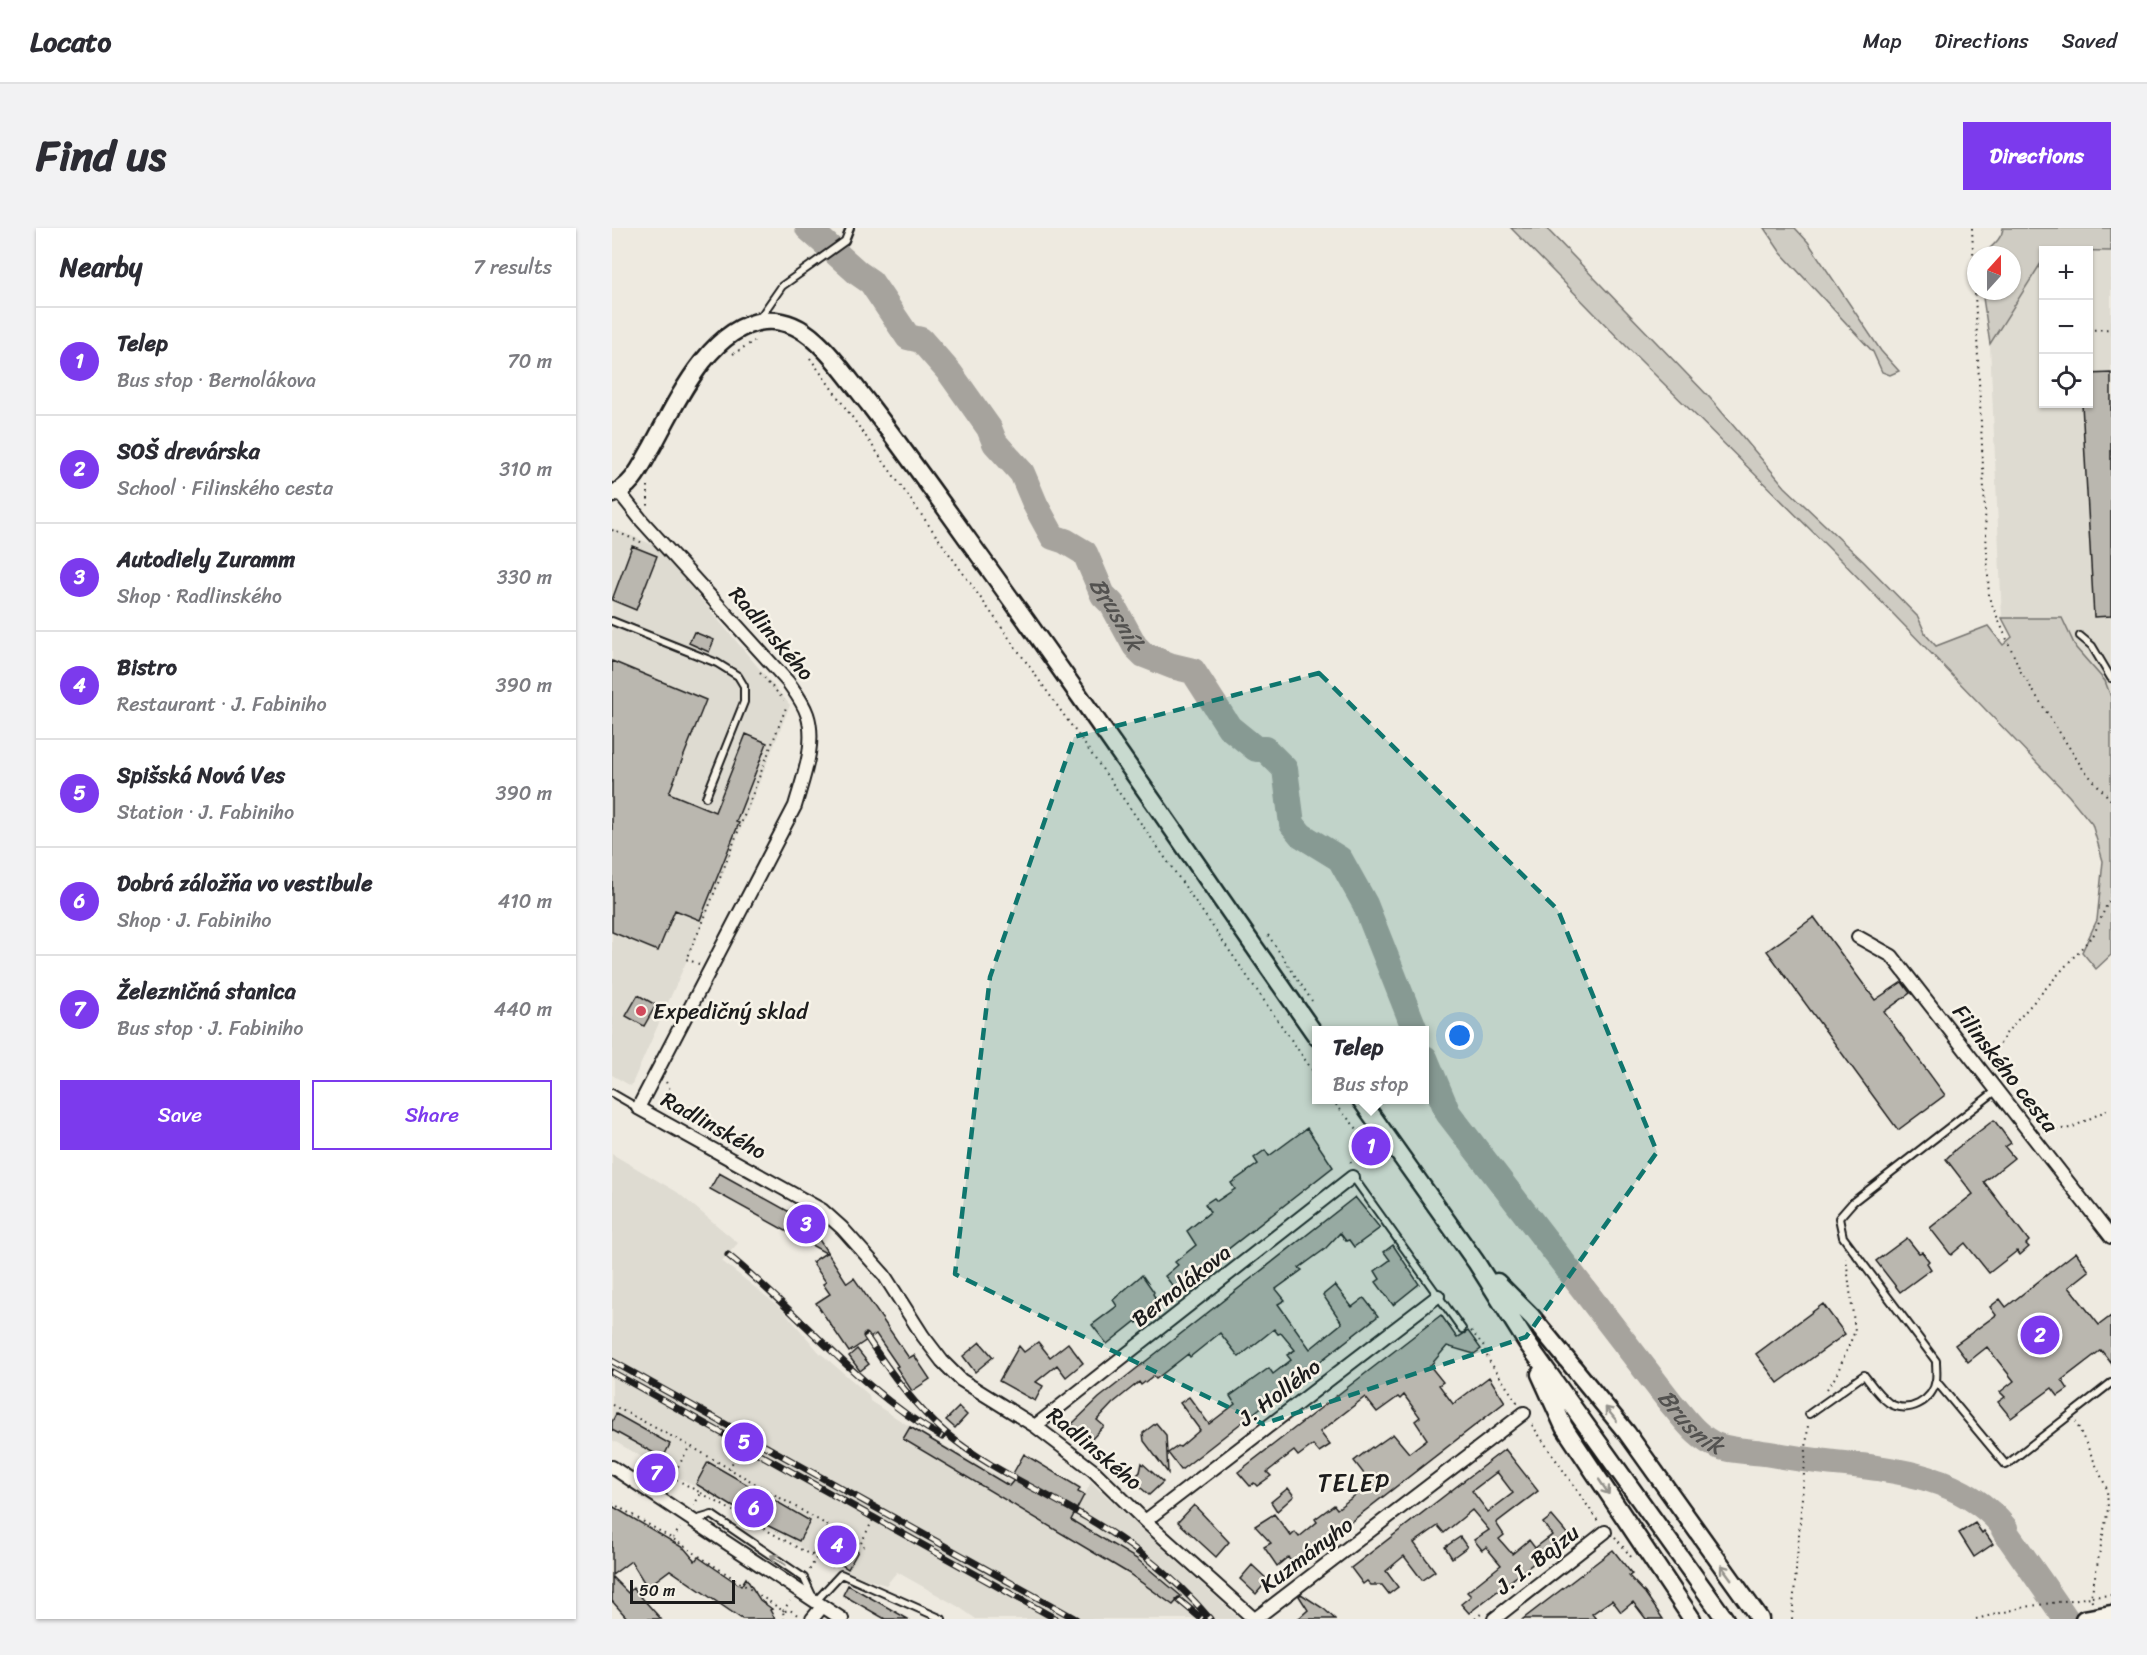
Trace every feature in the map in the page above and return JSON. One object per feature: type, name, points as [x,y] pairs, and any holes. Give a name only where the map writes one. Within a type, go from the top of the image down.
[{"type":"main road","points":[[615,493],[635,477],[682,392],[705,359],[736,332],[756,331],[778,321],[806,332],[848,377],[1027,622],[1312,1030]]},
{"type":"main road","points":[[1363,1104],[1476,1262],[1527,1343],[1725,1619]]},
{"type":"main road","points":[[1476,1262],[1532,1317],[1627,1433],[1760,1619]]},
{"type":"main road","points":[[1527,1343],[1564,1427],[1692,1619]]},
{"type":"main road","points":[[2089,1618],[2111,1614]]},
{"type":"street","name":"Radlinského","points":[[615,493],[788,682],[800,699],[807,715],[810,731],[804,777],[795,806],[638,1108],[822,1210],[842,1228],[884,1275],[923,1336],[942,1361],[961,1380],[1035,1426],[1094,1471],[1145,1521],[1255,1619]]},
{"type":"street","name":"Filinského cesta","points":[[1858,937],[1892,956],[2111,1236]]},
{"type":"street","name":"Bernolákova","points":[[1035,1426],[1352,1177]]},
{"type":"street","name":"J. Hollého","points":[[1145,1521],[1438,1296]]},
{"type":"street","name":"Kuzmányho","points":[[1255,1619],[1524,1413]]},
{"type":"street","points":[[612,1467],[842,1619]]},
{"type":"street","name":"J. I. Bajzu","points":[[1494,1619],[1605,1532]]},
{"type":"street","points":[[812,1619],[818,1604]]},
{"type":"lane","points":[[756,331],[782,286],[845,241],[850,228]]},
{"type":"lane","points":[[612,621],[717,663],[738,676],[744,687],[744,702],[706,797]]},
{"type":"lane","points":[[2080,636],[2092,646],[2111,678]]},
{"type":"lane","points":[[1809,1414],[1864,1375],[1890,1403],[1900,1407],[1916,1406],[1928,1397],[1936,1381],[1936,1361],[1844,1237],[1839,1218],[1853,1202],[1997,1090]]},
{"type":"lane","points":[[612,1093],[638,1108]]},
{"type":"lane","points":[[1352,1177],[1462,1329]]},
{"type":"lane","points":[[1936,1381],[2006,1465],[2111,1383]]},
{"type":"lane","points":[[818,1604],[841,1574],[942,1619]]},
{"type":"path","points":[[1972,228],[1989,598],[2021,672],[2084,769],[2111,804]]},
{"type":"path","points":[[2093,330],[2111,329]]},
{"type":"path","points":[[732,355],[756,331]]},
{"type":"path","points":[[807,353],[1152,839],[1312,1070]]},
{"type":"path","points":[[650,512],[647,504],[647,487],[651,478]]},
{"type":"path","points":[[1983,1073],[2007,1032],[2094,934],[2111,895]]},
{"type":"path","points":[[1268,935],[1313,1002]]},
{"type":"path","points":[[659,1065],[672,1094],[708,1133]]},
{"type":"path","points":[[1335,1104],[1370,1144],[1351,1162]]},
{"type":"path","points":[[2030,1133],[2072,1128],[2111,1108]]},
{"type":"path","points":[[1792,1619],[1809,1414],[1836,1376],[1855,1331],[1844,1237]]},
{"type":"path","points":[[1462,1329],[1468,1328],[1484,1346],[1488,1359],[1548,1451],[1605,1532]]},
{"type":"path","points":[[1508,1409],[1517,1402]]},
{"type":"path","points":[[612,1405],[690,1446],[865,1547]]},
{"type":"path","points":[[1050,1413],[1091,1452]]},
{"type":"path","points":[[1976,1619],[2025,1607],[2091,1597],[2108,1509],[2107,1489],[2072,1414]]},
{"type":"path","points":[[729,1469],[744,1441]]},
{"type":"path","points":[[672,1477],[690,1446]]},
{"type":"path","points":[[630,1464],[638,1469],[652,1466],[812,1555],[841,1574]]},
{"type":"path","points":[[690,1518],[700,1493]]},
{"type":"path","points":[[612,1503],[673,1539],[783,1611],[790,1610],[804,1619]]},
{"type":"path","points":[[860,1544],[876,1514]]},
{"type":"path","points":[[812,1555],[829,1527]]},
{"type":"path","points":[[673,1539],[679,1530]]},
{"type":"path","points":[[807,1573],[816,1558]]},
{"type":"path","points":[[783,1611],[784,1619]]},
{"type":"highlighted area","points":[[1319,673],[1558,910],[1657,1152],[1526,1337],[1263,1424],[955,1274],[990,977],[1074,737]]},
{"type":"shaded area","points":[[1511,228],[1546,228],[1710,398],[1785,487],[1918,617],[1926,635],[1936,646],[1988,626],[2003,645],[2012,637],[2002,618],[2062,618],[2076,648],[2105,681],[2111,697],[2111,955],[2096,969],[2082,952],[2097,920],[2103,861],[2092,824],[2069,796],[1841,560]]},
{"type":"shaded area","points":[[1764,228],[1795,228],[1808,242],[1881,351],[1899,371],[1890,375],[1882,372],[1873,352],[1781,253]]},
{"type":"shaded area","points":[[2003,228],[2111,228],[2111,251],[2093,251],[2093,246],[2039,246],[2039,266],[2021,295],[2021,246],[1992,246]]},
{"type":"shaded area","points":[[2111,251],[2111,697],[2105,681],[2076,648],[2062,618],[2002,618],[1990,344],[2018,300],[2021,300],[2021,295],[2039,266],[2039,408],[2093,408],[2093,252]]},
{"type":"shaded area","points":[[1983,300],[2018,300],[1990,344]]},
{"type":"shaded area","points":[[612,528],[656,546],[790,705],[703,924],[631,1086],[612,1075]]},
{"type":"shaded area","points":[[612,1154],[677,1192],[738,1243],[722,1261],[783,1310],[819,1352],[869,1395],[870,1401],[909,1426],[1074,1517],[1091,1482],[1240,1619],[976,1619],[897,1572],[886,1585],[843,1572],[612,1440]]},
{"type":"building","points":[[2111,373],[2111,616],[2094,617],[2082,408],[2093,408],[2093,374]]},
{"type":"building","points":[[632,546],[657,556],[636,610],[612,600]]},
{"type":"building","points":[[694,632],[714,640],[709,652],[689,643]]},
{"type":"building","points":[[612,661],[706,700],[669,793],[715,812],[746,734],[767,743],[736,822],[739,823],[700,920],[675,910],[658,951],[612,932]]},
{"type":"building","points":[[1814,917],[1875,1000],[1902,982],[1910,993],[1884,1012],[1945,1095],[1898,1130],[1767,951]]},
{"type":"building","name":"Expedičný sklad","points":[[638,995],[656,1005],[644,1026],[626,1016]]},
{"type":"building","points":[[1994,1120],[2011,1143],[2005,1147],[2014,1158],[1984,1182],[2029,1241],[2026,1244],[2029,1247],[2020,1255],[2017,1251],[1989,1273],[1965,1243],[1951,1255],[1930,1228],[1973,1194],[1946,1159]]},
{"type":"building","points":[[1307,1128],[1333,1167],[1176,1290],[1165,1276],[1178,1265],[1175,1262],[1196,1245],[1187,1231],[1210,1212],[1205,1204],[1214,1198],[1217,1201],[1235,1189],[1231,1183],[1258,1164],[1254,1158],[1265,1150],[1269,1156]]},
{"type":"building","points":[[719,1173],[822,1230],[818,1238],[847,1283],[854,1278],[909,1358],[914,1355],[930,1379],[912,1391],[876,1334],[849,1352],[816,1303],[830,1294],[823,1284],[826,1282],[812,1262],[826,1253],[710,1189]]},
{"type":"building","points":[[1355,1197],[1380,1228],[1354,1247],[1340,1233],[1325,1249],[1299,1268],[1302,1270],[1276,1289],[1285,1300],[1278,1304],[1310,1349],[1342,1323],[1323,1295],[1335,1285],[1352,1307],[1364,1298],[1378,1316],[1181,1470],[1168,1453],[1180,1447],[1200,1430],[1180,1403],[1189,1397],[1209,1424],[1235,1404],[1230,1396],[1269,1368],[1273,1374],[1291,1360],[1287,1355],[1295,1350],[1281,1333],[1278,1334],[1274,1329],[1239,1357],[1220,1333],[1190,1357],[1188,1354],[1156,1379],[1153,1376],[1141,1385],[1139,1382],[1113,1403],[1097,1420],[1104,1426],[1090,1441],[1072,1424],[1099,1398]]},
{"type":"building","points":[[1907,1238],[1929,1261],[1927,1263],[1931,1269],[1900,1292],[1876,1261]]},
{"type":"building","points":[[1393,1245],[1419,1284],[1393,1305],[1376,1282],[1380,1279],[1375,1271],[1390,1260],[1384,1252]]},
{"type":"building","points":[[2076,1252],[2089,1271],[2069,1287],[2099,1325],[2111,1316],[2111,1363],[2101,1350],[2062,1380],[2068,1389],[2058,1396],[2052,1388],[2011,1418],[1998,1402],[2005,1397],[2000,1392],[2014,1381],[1987,1347],[1968,1362],[1955,1345],[1996,1315],[1990,1307],[2000,1299],[2006,1307]]},
{"type":"building","points":[[1142,1275],[1159,1304],[1107,1344],[1092,1325],[1117,1306],[1113,1300]]},
{"type":"building","points":[[1823,1304],[1845,1334],[1778,1383],[1756,1354]]},
{"type":"building","points":[[1441,1315],[1457,1338],[1468,1331],[1481,1349],[1474,1354],[1447,1346],[1430,1366],[1443,1382],[1439,1385],[1453,1404],[1489,1377],[1505,1402],[1312,1552],[1293,1565],[1288,1557],[1277,1566],[1264,1547],[1271,1543],[1255,1526],[1274,1514],[1291,1536],[1295,1532],[1299,1537],[1317,1522],[1315,1519],[1334,1505],[1337,1509],[1371,1483],[1354,1461],[1372,1447],[1393,1434],[1409,1453],[1427,1439],[1415,1421],[1420,1417],[1404,1395],[1377,1412],[1365,1397],[1320,1432],[1330,1445],[1319,1452],[1313,1445],[1298,1456],[1294,1451],[1267,1472],[1271,1476],[1257,1486],[1254,1483],[1250,1486],[1238,1472]]},
{"type":"building","points":[[980,1342],[993,1357],[975,1372],[963,1356]]},
{"type":"building","points":[[1038,1342],[1050,1357],[1068,1343],[1083,1363],[1066,1377],[1057,1365],[1036,1382],[1043,1386],[1035,1401],[999,1381],[1019,1346],[1024,1352]]},
{"type":"building","points":[[857,1349],[869,1364],[860,1371],[849,1356]]},
{"type":"building","points":[[959,1407],[967,1415],[955,1428],[946,1420]]},
{"type":"building","points":[[616,1414],[670,1444],[663,1458],[612,1430],[612,1422]]},
{"type":"building","points":[[1156,1423],[1166,1435],[1168,1473],[1144,1441],[1143,1433]]},
{"type":"building","points":[[910,1427],[1009,1486],[1014,1480],[1011,1477],[1024,1454],[1080,1488],[1078,1492],[1084,1495],[1071,1520],[1137,1559],[1181,1596],[1173,1605],[1128,1573],[903,1439]]},
{"type":"building","points":[[1505,1449],[1538,1491],[1496,1523],[1504,1535],[1499,1539],[1512,1554],[1529,1540],[1535,1548],[1552,1535],[1543,1523],[1552,1516],[1569,1536],[1469,1613],[1461,1604],[1471,1596],[1467,1592],[1501,1565],[1486,1547],[1482,1550],[1474,1540],[1489,1530],[1472,1510],[1444,1533],[1438,1526],[1414,1543],[1435,1571],[1422,1580],[1404,1556],[1386,1571],[1398,1587],[1389,1594],[1382,1585],[1371,1585],[1367,1581],[1363,1584],[1351,1568]],"holes":[[[1497,1472],[1513,1493],[1488,1512],[1472,1491]]]},
{"type":"building","points":[[708,1462],[810,1521],[799,1541],[748,1516],[696,1484]]},
{"type":"building","points":[[1142,1463],[1163,1482],[1149,1495],[1132,1480],[1140,1472]]},
{"type":"building","points":[[1288,1488],[1294,1496],[1277,1511],[1271,1502]]},
{"type":"building","points":[[1194,1505],[1229,1542],[1216,1557],[1178,1522]]},
{"type":"building","points":[[612,1506],[685,1549],[695,1561],[698,1557],[741,1586],[746,1578],[760,1600],[772,1609],[770,1610],[775,1619],[742,1619],[670,1570],[647,1587],[631,1561],[612,1575]]},
{"type":"building","points":[[1975,1523],[1993,1544],[1974,1557],[1959,1533]]},
{"type":"building","points":[[839,1537],[858,1551],[848,1569],[829,1557]]},
{"type":"building","points":[[1460,1537],[1467,1547],[1452,1558],[1445,1547]]},
{"type":"building","points":[[1613,1550],[1632,1574],[1629,1576],[1645,1593],[1663,1619],[1646,1619],[1633,1602],[1621,1612],[1612,1600],[1592,1614],[1596,1619],[1523,1619]]},
{"type":"building","points":[[1252,1565],[1268,1580],[1256,1594],[1240,1579]]},
{"type":"building","points":[[612,1577],[628,1593],[633,1588],[661,1619],[628,1619],[612,1601]]},
{"type":"building","points":[[848,1585],[908,1619],[885,1619],[843,1595]]},
{"type":"building","points":[[1301,1594],[1335,1619],[1298,1619],[1308,1610],[1299,1596]]},
{"type":"waterway","name":"Brusník","points":[[808,228],[871,282],[908,337],[921,340],[950,373],[989,428],[995,443],[1022,473],[1053,537],[1085,553],[1103,595],[1112,604],[1135,646],[1144,655],[1193,671],[1229,727],[1256,749],[1265,749],[1285,769],[1292,824],[1301,835],[1340,859],[1365,904],[1413,1026]]},
{"type":"waterway","name":"Brusník","points":[[1429,1068],[1448,1113],[1671,1403],[1698,1434],[1711,1443],[1729,1449],[1875,1468],[1923,1477],[1968,1496],[1988,1510],[2005,1528],[2004,1530],[2066,1619]]},
{"type":"railway","points":[[728,1255],[884,1397],[942,1437]]},
{"type":"railway","points":[[866,1336],[903,1388],[947,1434],[990,1464],[1088,1518],[1126,1543],[1179,1585],[1210,1619]]},
{"type":"railway","points":[[612,1361],[1076,1619]]},
{"type":"railway","points":[[612,1372],[1056,1619]]},
{"type":"railway","points":[[1179,1600],[1202,1619]]},
{"type":"place","name":"Expedičný sklad","points":[[641,1011]]},
{"type":"place","name":"Telep","points":[[1371,1146]]},
{"type":"place","name":"Autodiely Zuramm","points":[[806,1224]]},
{"type":"place","name":"SOŠ drevárska","points":[[2040,1335]]},
{"type":"place","name":"Spišská Nová Ves","points":[[744,1442]]},
{"type":"place","name":"Železničná stanica","points":[[656,1473]]},
{"type":"place","name":"Dobrá záložňa vo vestibule","points":[[754,1508]]},
{"type":"place","name":"Bistro","points":[[837,1545]]},
{"type":"district","name":"TELEP","points":[[1354,1483]]}]
